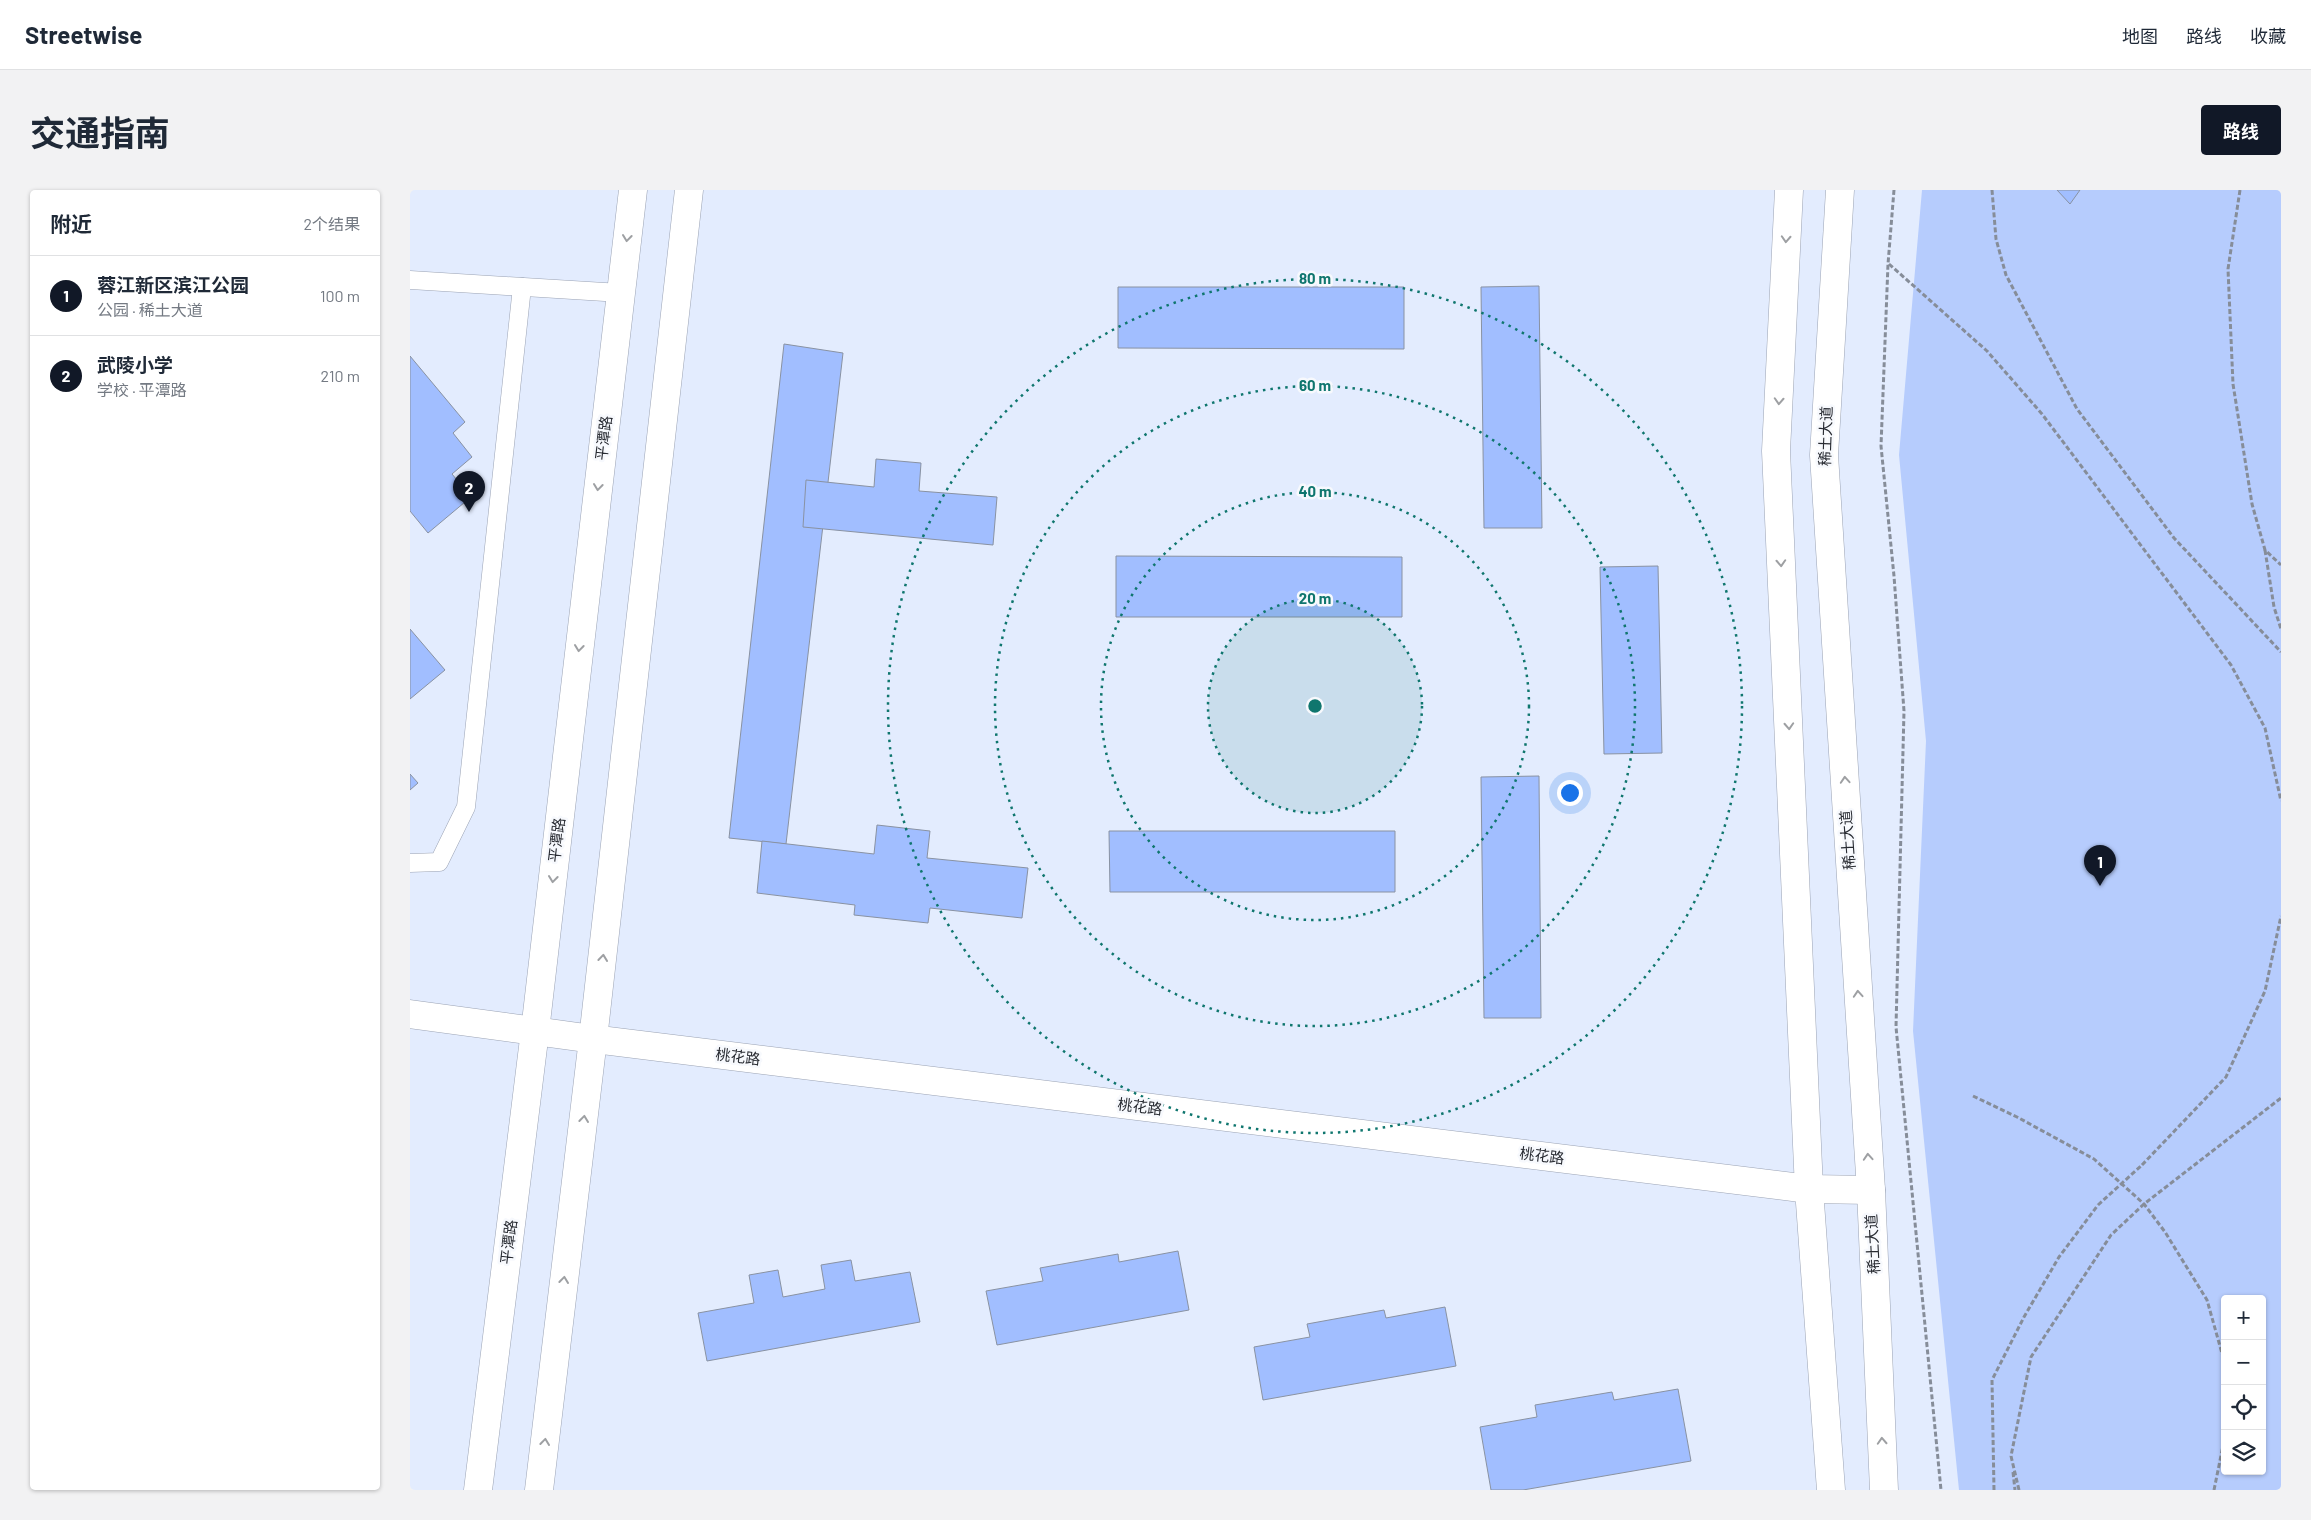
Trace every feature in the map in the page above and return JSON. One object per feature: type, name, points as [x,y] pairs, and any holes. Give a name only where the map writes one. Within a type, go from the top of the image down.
[{"type":"street","name":"平潭路","points":[[478,1490],[535,1031],[633,190]]},
{"type":"street","points":[[539,1490],[594,1039],[689,190]]},
{"type":"street","points":[[1789,190],[1776,451],[1810,1189],[1831,1490]]},
{"type":"street","name":"稀土大道","points":[[1840,190],[1824,455],[1871,1190],[1884,1490]]},
{"type":"street","name":"桃花路","points":[[410,1014],[594,1039],[1810,1189],[1871,1190]]},
{"type":"lane","points":[[410,280],[621,293]]},
{"type":"lane","points":[[410,863],[439,862],[466,807],[522,287]]},
{"type":"path","points":[[1894,190],[1888,264],[1881,446],[1894,576],[1904,711],[1896,1026],[1941,1490]]},
{"type":"path","points":[[1992,190],[1996,238],[2006,275],[2077,409],[2174,538],[2281,652]]},
{"type":"path","points":[[2240,190],[2228,269],[2234,384],[2252,504],[2265,550],[2274,607],[2281,629]]},
{"type":"path","points":[[1888,264],[1987,351],[2042,414],[2231,664],[2265,728],[2281,801]]},
{"type":"path","points":[[2265,550],[2281,565]]},
{"type":"path","points":[[1994,1490],[1992,1380],[2024,1317],[2059,1258],[2098,1204],[2142,1165],[2226,1077],[2265,991],[2281,916]]},
{"type":"path","points":[[1972,1096],[2017,1117],[2094,1159],[2144,1204],[2207,1300],[2221,1350]]},
{"type":"path","points":[[2015,1490],[2011,1456],[2031,1357],[2111,1235],[2144,1204],[2281,1098]]},
{"type":"path","points":[[2011,1456],[2019,1490]]},
{"type":"path","points":[[2214,1490],[2221,1456]]},
{"type":"shaded area","points":[[1922,190],[2281,190],[2281,1490],[1959,1490],[1913,1031],[1926,741],[1899,455]]},
{"type":"building","points":[[2057,190],[2080,190],[2070,204]]},
{"type":"building","points":[[1539,286],[1542,528],[1484,528],[1481,287]]},
{"type":"building","points":[[1118,287],[1404,287],[1404,349],[1118,348]]},
{"type":"building","points":[[784,344],[843,353],[786,844],[729,838]]},
{"type":"building","points":[[410,356],[465,422],[453,433],[472,457],[452,474],[471,497],[428,533],[410,511]]},
{"type":"building","points":[[876,459],[921,463],[919,491],[997,497],[993,545],[803,527],[806,480],[874,487]]},
{"type":"building","points":[[1116,556],[1402,557],[1402,617],[1116,617]]},
{"type":"building","points":[[1658,566],[1662,753],[1604,754],[1600,567]]},
{"type":"building","points":[[410,629],[445,670],[410,699]]},
{"type":"building","points":[[410,774],[418,783],[410,790]]},
{"type":"building","points":[[1539,776],[1541,1018],[1484,1018],[1481,777]]},
{"type":"building","points":[[877,825],[930,831],[927,858],[1028,868],[1022,918],[930,908],[928,923],[854,915],[855,905],[757,893],[762,841],[874,854]]},
{"type":"building","points":[[1109,831],[1395,831],[1395,892],[1110,892]]},
{"type":"building","points":[[1178,1251],[1189,1310],[997,1345],[986,1291],[1043,1281],[1040,1268],[1118,1254],[1119,1262]]},
{"type":"building","points":[[851,1260],[855,1281],[910,1272],[920,1322],[707,1361],[698,1313],[754,1303],[749,1275],[778,1270],[783,1297],[825,1289],[821,1265]]},
{"type":"building","points":[[1445,1307],[1456,1366],[1263,1400],[1254,1347],[1310,1337],[1307,1324],[1384,1310],[1386,1318]]},
{"type":"building","points":[[1678,1389],[1691,1461],[1523,1490],[1491,1490],[1480,1427],[1537,1417],[1535,1405],[1612,1392],[1614,1400]]},
{"type":"place","name":"武陵小学","points":[[469,512]]},
{"type":"place","name":"蓉江新区滨江公园","points":[[2100,886]]}]
